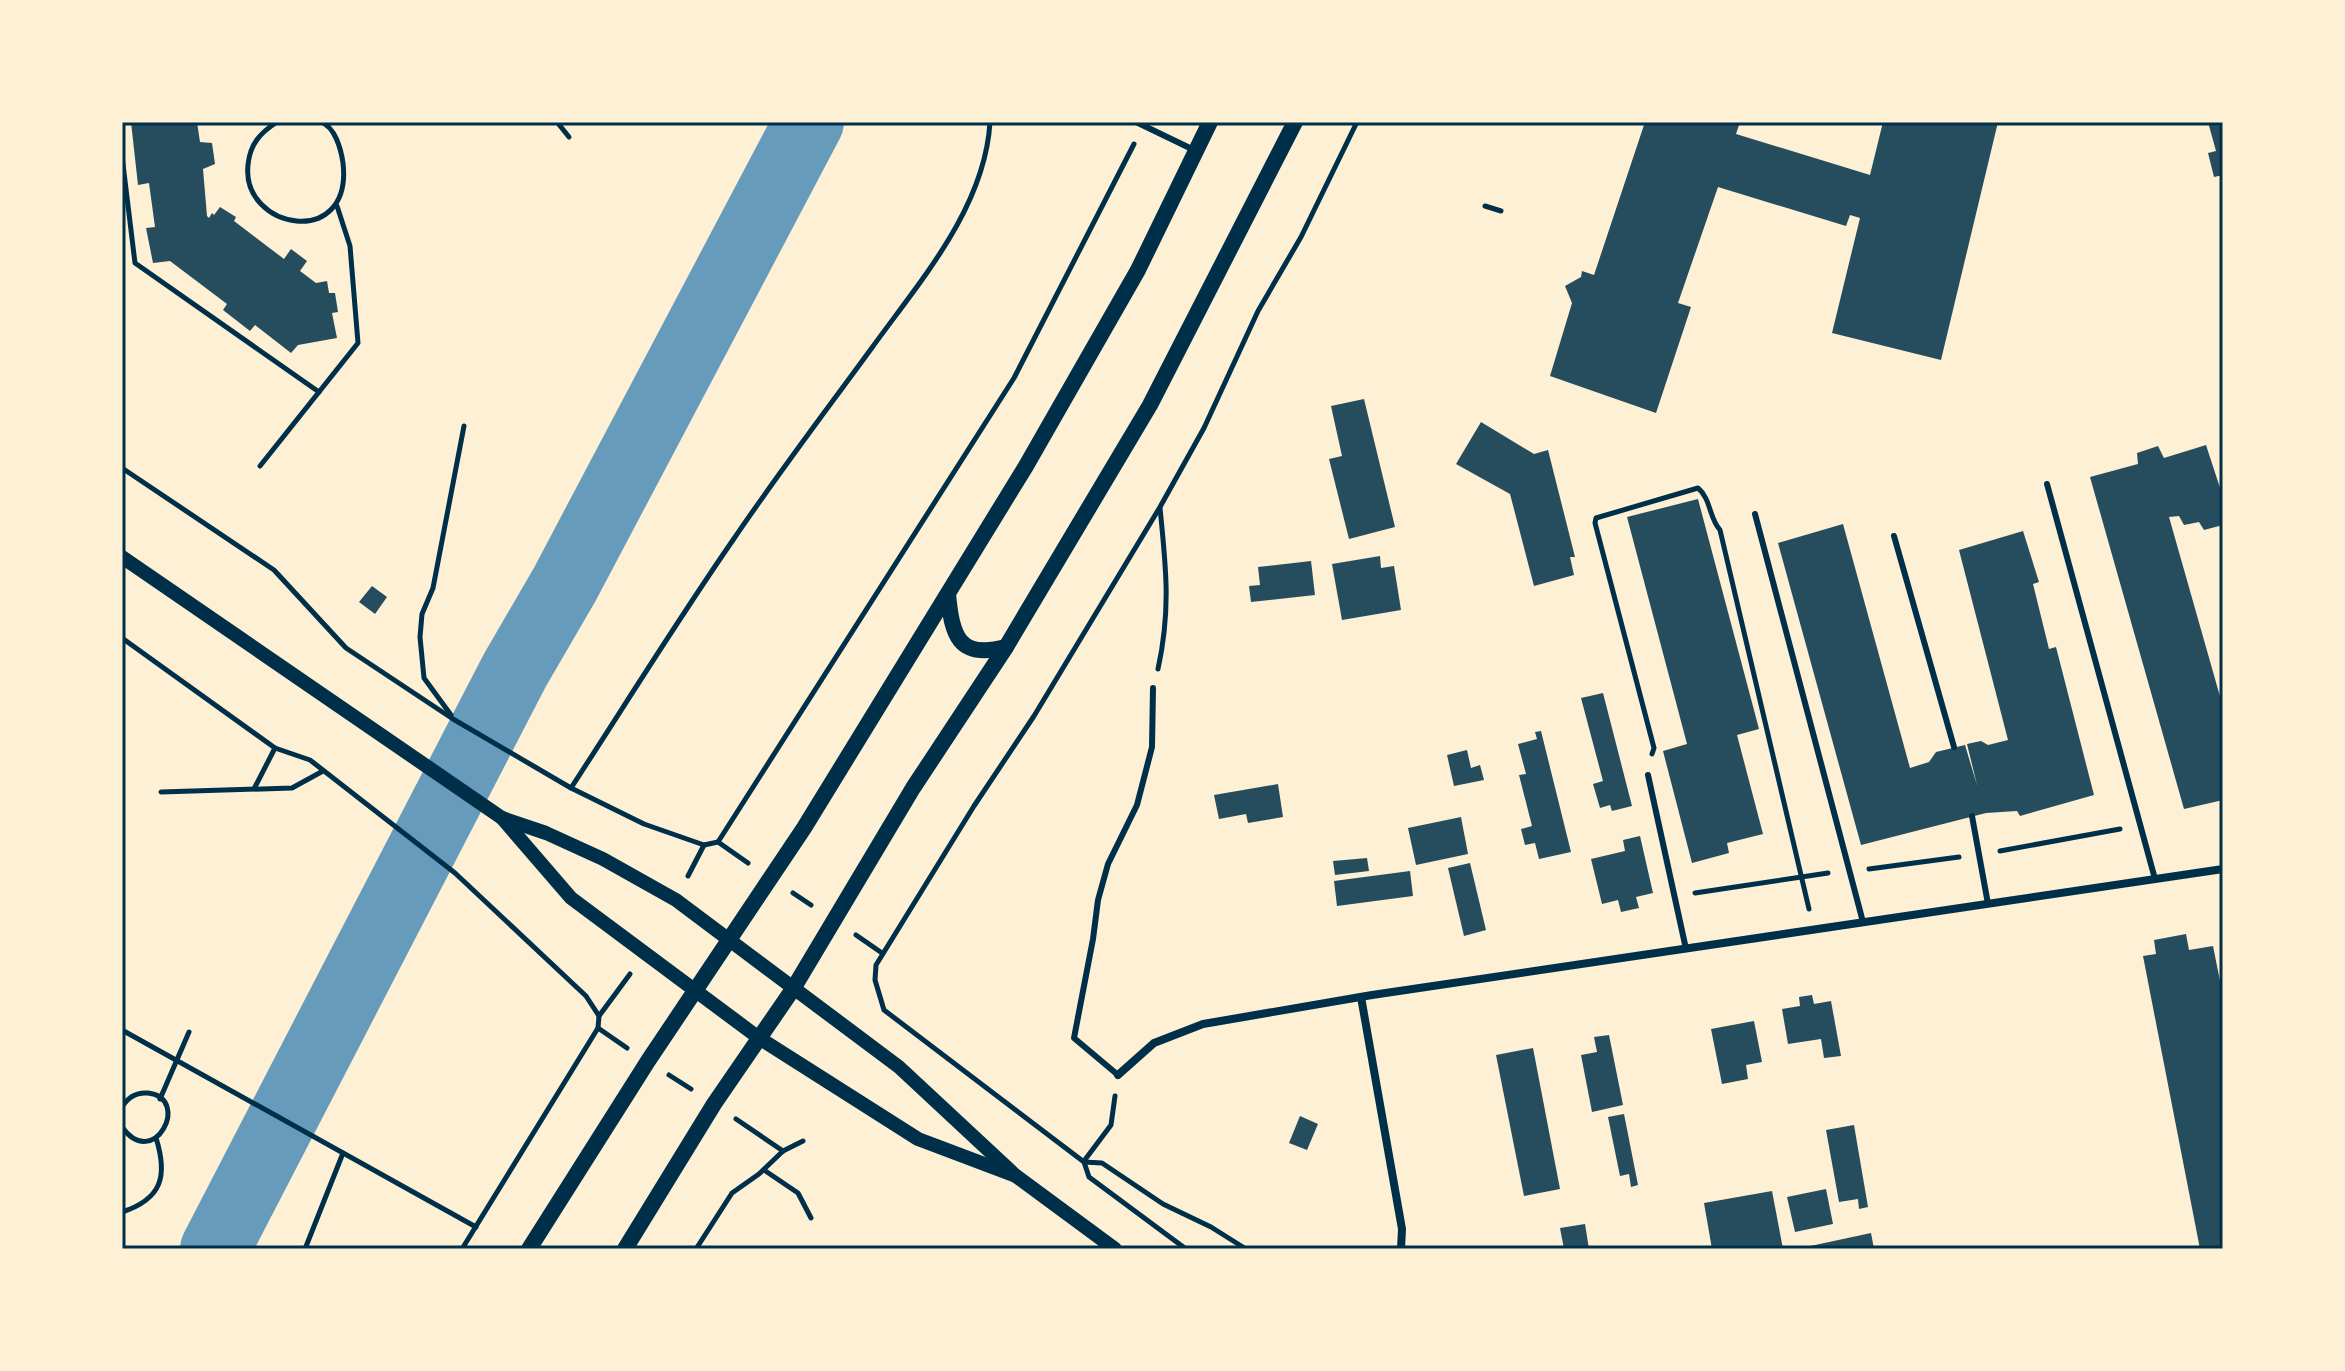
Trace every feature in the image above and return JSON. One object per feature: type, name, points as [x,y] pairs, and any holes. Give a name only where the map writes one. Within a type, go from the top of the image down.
[{"type":"main road","points":[[529,1249],[727,940],[804,828],[1026,466],[1131,283],[1210,122]]},
{"type":"main road","points":[[625,1249],[714,1104],[793,989],[913,788],[1006,647],[1150,405],[1295,122]]},
{"type":"main road","points":[[948,594],[951,624],[968,649],[988,652],[1006,647]]},
{"type":"street","points":[[122,557],[496,814],[571,898],[759,1038],[918,1139],[1016,1176]]},
{"type":"street","points":[[496,814],[603,859],[676,900],[899,1067],[1016,1176],[1115,1249]]},
{"type":"street","points":[[1118,1075],[1154,1043],[1203,1024],[1372,995],[2223,869]]},
{"type":"street","points":[[1361,997],[1402,1229],[1401,1249]]},
{"type":"lane","points":[[1136,122],[1197,151]]},
{"type":"lane","points":[[2047,484],[2155,879]]},
{"type":"lane","points":[[1755,514],[1863,922]]},
{"type":"lane","points":[[1894,536],[1954,747]]},
{"type":"lane","points":[[1118,1075],[1074,1038],[1098,900],[1108,864],[1137,805],[1152,747],[1153,688]]},
{"type":"lane","points":[[1648,775],[1686,949]]},
{"type":"lane","points":[[1972,816],[1988,904]]},
{"type":"path","points":[[277,122],[261,132],[249,152],[246,176],[255,197],[271,214],[293,222],[317,219],[337,206]]},
{"type":"path","points":[[557,122],[569,137]]},
{"type":"path","points":[[571,788],[733,540],[931,266],[971,198],[981,174],[990,122]]},
{"type":"path","points":[[1246,1249],[1211,1227],[1163,1204],[1102,1163],[1084,1162],[884,1010],[875,980],[876,965],[1034,716],[1160,507],[1204,428],[1258,311],[1301,237],[1357,122]]},
{"type":"path","points":[[260,466],[358,343],[350,246],[337,206],[344,186],[343,160],[337,139],[325,123]]},
{"type":"path","points":[[122,468],[274,570],[346,648],[453,719],[571,788],[644,824],[704,845],[718,842],[1014,378],[1143,127]]},
{"type":"path","points":[[122,156],[135,263],[319,392]]},
{"type":"path","points":[[1485,206],[1501,211]]},
{"type":"path","points":[[453,719],[424,678],[420,637],[422,614],[433,588],[464,426]]},
{"type":"path","points":[[1648,775],[1654,748],[1595,523],[1596,518],[1698,488],[1704,493],[1714,523],[1720,530],[1814,930]]},
{"type":"path","points":[[1153,688],[1165,635],[1168,596],[1160,507]]},
{"type":"path","points":[[122,638],[275,748],[310,760],[455,873],[586,996],[599,1016],[598,1028],[462,1249]]},
{"type":"path","points":[[255,787],[275,748]]},
{"type":"path","points":[[161,792],[292,788],[323,771]]},
{"type":"path","points":[[1675,896],[1801,875],[1979,854],[2140,826]]},
{"type":"path","points":[[718,842],[882,953]]},
{"type":"path","points":[[122,1030],[476,1227]]},
{"type":"path","points":[[160,1099],[189,1032]]},
{"type":"path","points":[[1084,1162],[1111,1125],[1118,1075]]},
{"type":"path","points":[[122,1107],[128,1098],[140,1092],[154,1094],[169,1115],[166,1128],[156,1138],[142,1141],[129,1136],[122,1127]]},
{"type":"path","points":[[122,1212],[138,1207],[161,1184],[164,1167],[156,1138]]},
{"type":"path","points":[[696,1249],[732,1193],[764,1170],[783,1151],[803,1141]]},
{"type":"path","points":[[305,1249],[343,1153]]},
{"type":"path","points":[[1084,1162],[1089,1177],[1186,1249]]},
{"type":"path","points":[[764,1170],[798,1193],[811,1218]]},
{"type":"building","points":[[131,122],[197,122],[200,142],[212,143],[215,164],[203,169],[207,216],[214,215],[220,207],[284,259],[291,249],[307,261],[300,271],[316,283],[327,281],[329,293],[335,293],[338,312],[332,313],[337,338],[298,345],[291,353],[255,325],[250,331],[223,310],[227,304],[170,261],[153,263],[146,228],[155,227],[149,183],[138,185]]},
{"type":"building","points":[[1645,122],[1740,122],[1736,134],[1870,175],[1883,122],[1998,122],[1941,360],[1832,333],[1860,218],[1850,215],[1846,226],[1718,187],[1678,303],[1691,307],[1656,413],[1550,376],[1572,303],[1565,286],[1581,277],[1582,271],[1594,275]]},
{"type":"building","points":[[2208,122],[2223,122],[2223,175],[2214,177],[2208,153],[2216,151]]},
{"type":"building","points":[[1364,399],[1395,527],[1349,539],[1329,459],[1342,456],[1331,406]]},
{"type":"building","points":[[1481,422],[1534,454],[1548,450],[1575,557],[1570,557],[1574,575],[1534,586],[1510,494],[1456,464]]},
{"type":"building","points":[[2206,445],[2223,497],[2223,525],[2204,530],[2199,522],[2184,525],[2179,516],[2169,517],[2223,707],[2223,800],[2184,809],[2090,477],[2138,464],[2137,453],[2158,446],[2164,458]]},
{"type":"building","points":[[1698,499],[1759,729],[1737,735],[1763,834],[1727,843],[1729,853],[1692,863],[1663,751],[1687,744],[1627,517]]},
{"type":"building","points":[[1843,524],[1910,768],[1929,762],[1936,752],[1965,745],[1977,785],[1967,744],[1981,741],[1988,745],[2008,740],[1959,550],[2023,531],[2039,582],[2033,584],[2049,649],[2056,647],[2094,795],[2020,816],[2017,811],[1986,813],[1861,845],[1778,543]]},
{"type":"building","points":[[1380,556],[1381,568],[1394,566],[1401,610],[1342,620],[1332,564]]},
{"type":"building","points":[[1311,561],[1315,595],[1251,602],[1249,586],[1260,585],[1258,567]]},
{"type":"building","points":[[372,586],[387,597],[375,614],[359,602]]},
{"type":"building","points":[[1603,693],[1632,806],[1612,811],[1610,805],[1600,808],[1593,784],[1603,781],[1581,698]]},
{"type":"building","points":[[1541,731],[1571,852],[1539,859],[1535,843],[1525,845],[1521,829],[1532,826],[1519,775],[1526,774],[1518,744],[1537,739],[1535,732]]},
{"type":"building","points":[[1467,750],[1471,768],[1480,765],[1484,780],[1454,786],[1447,755]]},
{"type":"building","points":[[1278,784],[1283,817],[1248,823],[1246,814],[1219,819],[1214,795]]},
{"type":"building","points":[[1461,817],[1468,854],[1416,865],[1408,828]]},
{"type":"building","points":[[1640,836],[1653,893],[1636,897],[1639,908],[1621,912],[1618,900],[1602,904],[1591,859],[1625,851],[1623,840]]},
{"type":"building","points":[[1367,858],[1369,871],[1335,875],[1333,861]]},
{"type":"building","points":[[1470,863],[1486,930],[1464,936],[1448,868]]},
{"type":"building","points":[[1410,871],[1413,896],[1337,906],[1334,881]]},
{"type":"building","points":[[2186,934],[2189,950],[2213,946],[2223,996],[2223,1249],[2200,1249],[2143,956],[2156,954],[2154,940]]},
{"type":"building","points":[[1812,995],[1814,1004],[1831,1001],[1841,1056],[1824,1058],[1821,1039],[1788,1044],[1782,1009],[1800,1006],[1799,997]]},
{"type":"building","points":[[1754,1021],[1762,1062],[1746,1065],[1748,1079],[1722,1084],[1711,1029]]},
{"type":"building","points":[[1609,1035],[1623,1105],[1592,1112],[1581,1055],[1597,1052],[1594,1037]]},
{"type":"building","points":[[1533,1048],[1560,1189],[1524,1196],[1496,1055]]},
{"type":"building","points":[[1624,1114],[1638,1185],[1631,1187],[1629,1174],[1620,1176],[1608,1117]]},
{"type":"building","points":[[1300,1116],[1318,1124],[1307,1150],[1289,1143]]},
{"type":"building","points":[[1854,1125],[1868,1207],[1859,1209],[1858,1199],[1839,1202],[1826,1130]]},
{"type":"building","points":[[1826,1189],[1833,1224],[1795,1232],[1787,1197]]},
{"type":"building","points":[[1772,1191],[1783,1249],[1712,1249],[1704,1203]]},
{"type":"building","points":[[1585,1224],[1589,1249],[1564,1249],[1560,1228]]},
{"type":"building","points":[[1871,1233],[1874,1249],[1801,1249],[1801,1248]]},
{"type":"waterway","points":[[215,1249],[515,670],[565,584],[809,122]]}]
